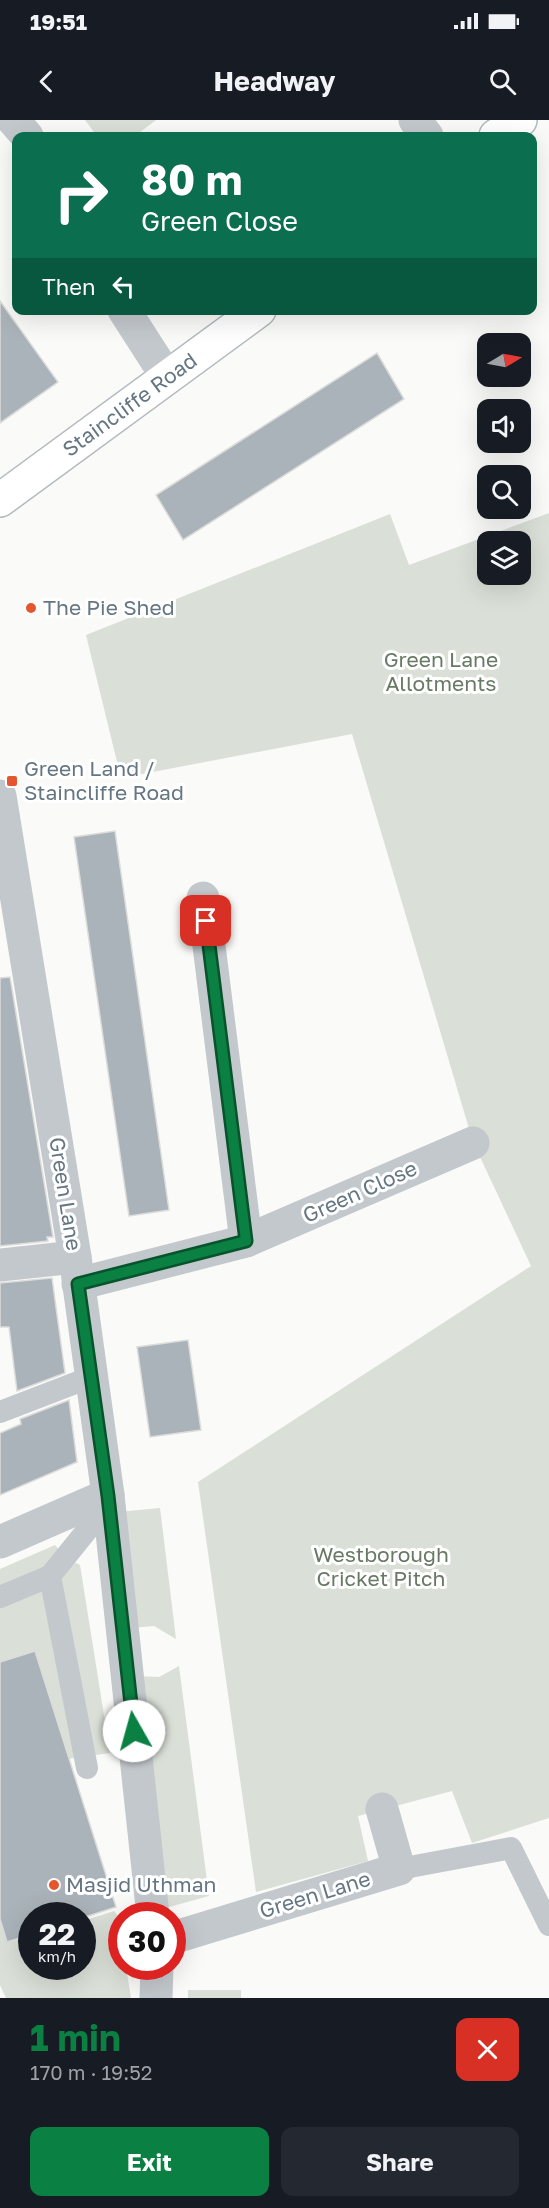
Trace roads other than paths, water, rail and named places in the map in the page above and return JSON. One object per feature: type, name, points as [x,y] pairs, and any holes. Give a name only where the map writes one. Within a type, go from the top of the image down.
[{"type":"street","points":[[13,120],[24,132]]},
{"type":"street","points":[[502,132],[520,120]]},
{"type":"street","points":[[127,315],[167,378]]},
{"type":"street","name":"Staincliffe Road","points":[[0,500],[252,315]]},
{"type":"street","name":"Green Lane","points":[[0,796],[76,1270],[109,1499],[152,1902]]},
{"type":"street","points":[[202,898],[246,1241]]},
{"type":"street","name":"Green Close","points":[[0,1265],[76,1270],[246,1241],[473,1143]]},
{"type":"street","points":[[0,1542],[109,1499]]},
{"type":"street","name":"Green Lane","points":[[186,1934],[399,1869],[382,1809]]},
{"type":"street","points":[[156,1998],[157,1980]]},
{"type":"lane","points":[[0,1412],[91,1377]]},
{"type":"lane","points":[[0,1597],[50,1576],[109,1499]]},
{"type":"lane","points":[[50,1576],[87,1768]]},
{"type":"lane","points":[[399,1869],[511,1848],[549,1925]]},
{"type":"place","name":"The Pie Shed","points":[[31,608]]},
{"type":"place","name":"Green Land / Staincliffe Road","points":[[12,781]]},
{"type":"place","name":"Masjid Uthman","points":[[54,1885]]},
{"type":"park label","name":"Green Lane Allotments","points":[[441,672]]},
{"type":"park label","name":"Westborough Cricket Pitch","points":[[381,1567]]}]
